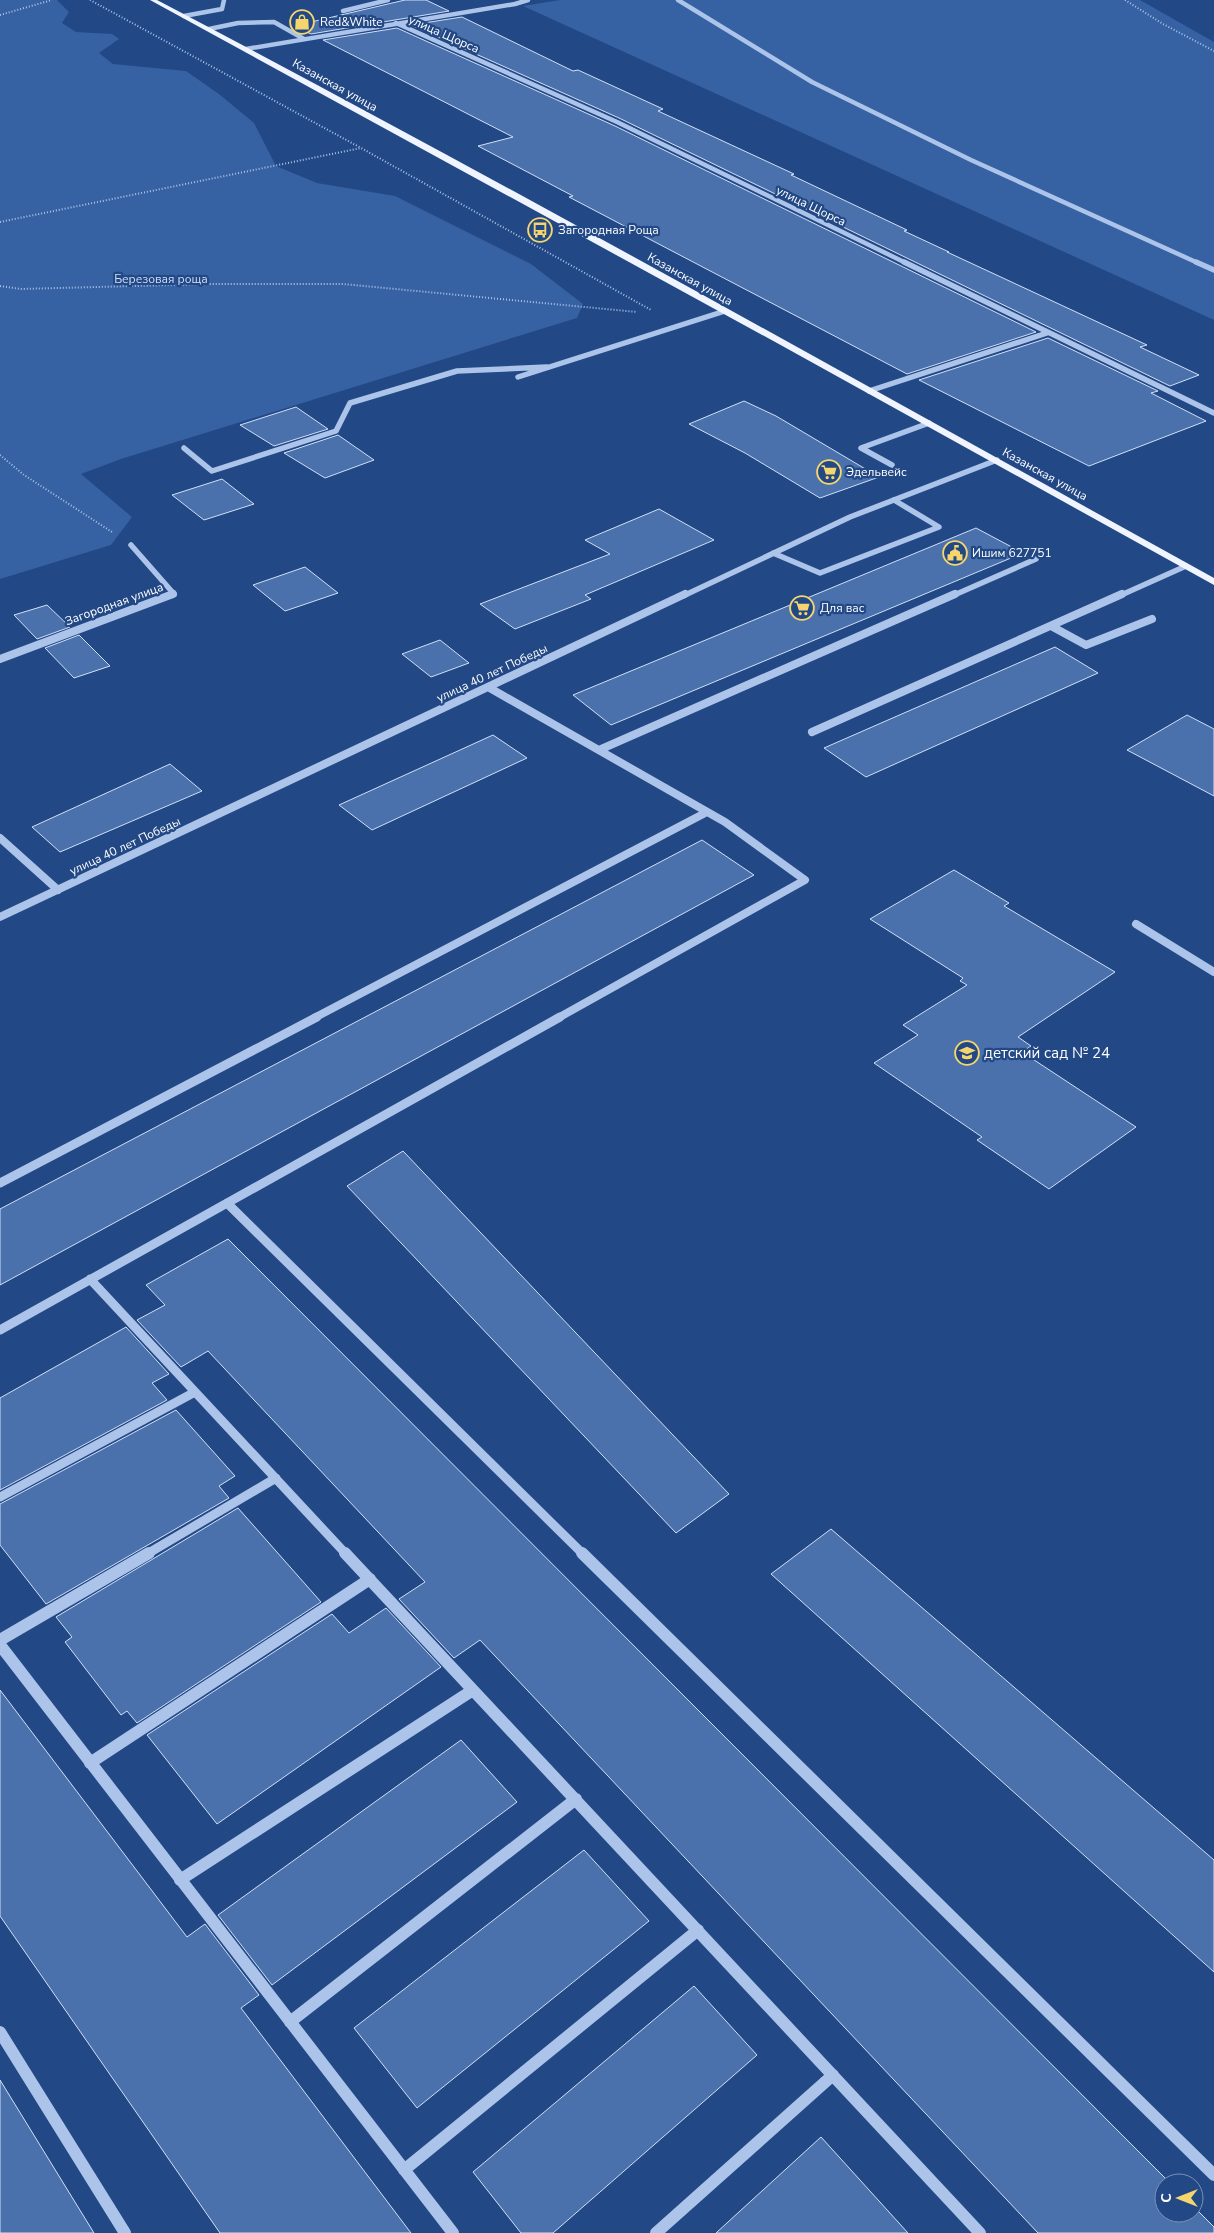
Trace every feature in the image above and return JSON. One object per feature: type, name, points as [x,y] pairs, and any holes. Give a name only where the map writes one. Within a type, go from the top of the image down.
[{"type":"main road","name":"Казанская улица","points":[[153,0],[998,460],[1214,582]]},
{"type":"street","points":[[184,16],[222,9],[224,0]]},
{"type":"street","points":[[343,11],[388,0]]},
{"type":"street","points":[[246,49],[515,4],[528,0]]},
{"type":"street","points":[[678,0],[812,82],[971,160],[1214,270]]},
{"type":"street","points":[[209,29],[238,23],[274,22],[304,39]]},
{"type":"street","name":"улица Щорса","points":[[396,23],[616,122],[1214,413]]},
{"type":"street","points":[[518,377],[725,311]]},
{"type":"street","points":[[869,391],[1047,333]]},
{"type":"street","points":[[184,448],[212,471],[336,431],[350,403],[457,371],[547,367]]},
{"type":"street","points":[[892,465],[861,448],[929,423]]},
{"type":"street","name":"улица 40 лет Победы","points":[[0,917],[850,517],[998,460]]},
{"type":"street","points":[[773,553],[820,573],[939,527],[894,500]]},
{"type":"street","name":"Загородная улица","points":[[0,659],[174,594],[131,544]]},
{"type":"street","points":[[599,750],[1036,559]]},
{"type":"street","points":[[812,732],[1186,566]]},
{"type":"street","points":[[1051,626],[1086,645],[1152,619]]},
{"type":"street","points":[[0,1330],[805,880],[725,822],[488,687]]},
{"type":"street","points":[[0,1183],[707,812]]},
{"type":"street","points":[[0,838],[58,890]]},
{"type":"street","points":[[1136,924],[1214,972]]},
{"type":"street","points":[[90,1279],[833,2075],[975,2231]]},
{"type":"street","points":[[0,1497],[195,1392]]},
{"type":"street","points":[[0,1640],[276,1478]]},
{"type":"street","points":[[90,1763],[370,1579]]},
{"type":"street","points":[[0,1645],[453,2233]]},
{"type":"street","points":[[180,1880],[473,1690]]},
{"type":"street","points":[[290,2022],[576,1799]]},
{"type":"street","points":[[0,2032],[125,2233]]},
{"type":"lane","points":[[227,1203],[1214,2175]]},
{"type":"lane","points":[[404,2170],[698,1930]]},
{"type":"lane","points":[[656,2233],[833,2075]]},
{"type":"path","points":[[0,15],[52,0]]},
{"type":"path","points":[[90,0],[652,310]]},
{"type":"path","points":[[1125,0],[1163,24],[1214,51]]},
{"type":"path","points":[[0,222],[361,148]]},
{"type":"path","points":[[0,286],[21,289],[211,284],[343,284],[640,313]]},
{"type":"path","points":[[0,455],[24,476],[131,544]]},
{"type":"green space","name":"Березовая роща","points":[[0,0],[57,0],[69,12],[62,23],[76,32],[112,34],[119,39],[99,53],[113,64],[186,71],[219,94],[254,123],[276,166],[317,183],[395,196],[531,264],[583,304],[577,318],[121,459],[81,474],[132,517],[111,545],[0,579]]},
{"type":"green space","points":[[560,0],[1140,0],[1214,42],[1214,320],[523,6]]},
{"type":"building","points":[[405,0],[426,0],[449,11],[311,34],[294,26]]},
{"type":"building","points":[[462,17],[573,71],[578,70],[663,109],[658,111],[794,174],[791,175],[907,230],[904,231],[949,252],[947,252],[1147,345],[1140,347],[1199,375],[1170,386],[619,118],[411,25]]},
{"type":"building","points":[[397,28],[615,126],[1036,332],[907,374],[569,197],[573,196],[478,146],[513,137],[323,40]]},
{"type":"building","points":[[1048,338],[1158,391],[1151,393],[1206,421],[1089,466],[919,380]]},
{"type":"building","points":[[744,401],[776,416],[879,477],[820,498],[745,453],[689,424]]},
{"type":"building","points":[[296,407],[328,429],[274,446],[240,425]]},
{"type":"building","points":[[338,435],[374,460],[325,478],[284,453]]},
{"type":"building","points":[[222,479],[254,504],[204,520],[172,495]]},
{"type":"building","points":[[659,509],[714,540],[585,595],[591,599],[515,629],[480,604],[610,554],[585,540]]},
{"type":"building","points":[[976,528],[1023,553],[611,725],[573,695]]},
{"type":"building","points":[[305,567],[338,593],[285,611],[253,585]]},
{"type":"building","points":[[47,605],[70,627],[37,639],[14,615]]},
{"type":"building","points":[[79,635],[110,666],[74,678],[45,648]]},
{"type":"building","points":[[440,640],[469,663],[431,677],[402,654]]},
{"type":"building","points":[[1055,647],[1098,673],[866,777],[824,748]]},
{"type":"building","points":[[1187,715],[1214,729],[1214,796],[1127,750]]},
{"type":"building","points":[[493,735],[527,758],[372,830],[339,805]]},
{"type":"building","points":[[170,764],[202,791],[60,852],[32,827]]},
{"type":"building","points":[[702,840],[754,875],[0,1285],[0,1209]]},
{"type":"building","points":[[954,870],[1009,903],[1004,906],[1115,972],[1018,1037],[1031,1046],[1022,1052],[1136,1127],[1049,1189],[977,1140],[982,1137],[874,1063],[918,1035],[903,1025],[967,985],[960,981],[963,978],[870,919]]},
{"type":"building","points":[[403,1151],[729,1494],[676,1533],[347,1186]]},
{"type":"building","points":[[228,1239],[1160,2173],[1154,2173],[1154,2223],[1204,2223],[1204,2217],[1214,2227],[1214,2233],[1038,2233],[480,1640],[454,1658],[399,1599],[425,1582],[208,1351],[181,1367],[137,1320],[165,1305],[146,1285]]},
{"type":"building","points":[[126,1327],[169,1374],[152,1383],[167,1400],[0,1490],[0,1398]]},
{"type":"building","points":[[176,1410],[235,1476],[219,1486],[229,1498],[46,1604],[0,1545],[0,1504]]},
{"type":"building","points":[[238,1508],[321,1602],[137,1723],[127,1711],[121,1715],[65,1642],[72,1637],[56,1617]]},
{"type":"building","points":[[831,1529],[1214,1860],[1214,1972],[771,1574]]},
{"type":"building","points":[[386,1608],[441,1667],[217,1824],[147,1735],[332,1614],[349,1633]]},
{"type":"building","points":[[0,1690],[187,1937],[205,1924],[259,1995],[241,2008],[411,2233],[220,2233],[0,1916]]},
{"type":"building","points":[[461,1740],[517,1802],[272,1985],[218,1915]]},
{"type":"building","points":[[584,1850],[649,1921],[417,2108],[354,2028]]},
{"type":"building","points":[[694,1986],[757,2055],[553,2233],[521,2233],[473,2172]]},
{"type":"building","points":[[0,2080],[94,2233],[0,2233]]},
{"type":"building","points":[[821,2137],[908,2233],[716,2233]]},
{"type":"place","name":"Red&White","points":[[302,22]]},
{"type":"place","name":"Загородная Роща","points":[[540,230]]},
{"type":"place","name":"Эдельвейс","points":[[829,472]]},
{"type":"place","name":"Ишим 627751","points":[[955,553]]},
{"type":"place","name":"Для вас","points":[[802,608]]},
{"type":"place","name":"детский сад № 24","points":[[967,1053]]}]
